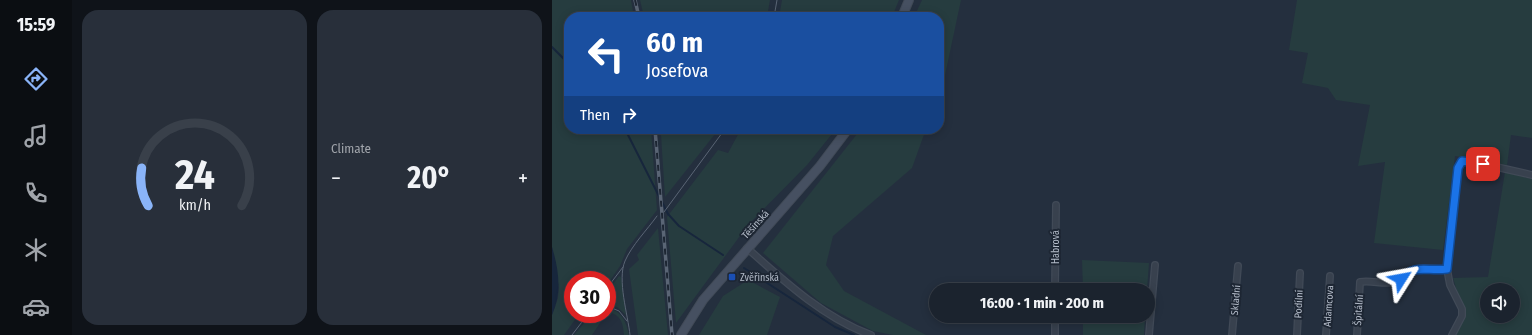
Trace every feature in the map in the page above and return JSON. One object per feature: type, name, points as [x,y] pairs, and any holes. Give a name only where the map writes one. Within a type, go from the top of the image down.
[{"type":"main road","points":[[904,12],[909,0]]},
{"type":"main road","name":"Těšínská","points":[[681,335],[703,300],[820,166],[844,134]]},
{"type":"street","points":[[1452,335],[1462,316],[1462,309],[1450,285],[1447,269],[1458,168],[1462,161],[1470,161],[1532,175]]},
{"type":"street","name":"Habrová","points":[[1055,283],[1056,205]]},
{"type":"street","points":[[747,248],[816,305],[843,322],[871,335]]},
{"type":"street","points":[[1149,335],[1155,265]]},
{"type":"street","name":"Skladní","points":[[1232,335],[1238,266]]},
{"type":"street","name":"Špitální","points":[[1357,335],[1360,282],[1369,280],[1395,282],[1401,279],[1408,271],[1416,268],[1437,270],[1447,269]]},
{"type":"street","name":"Podílní","points":[[1297,335],[1300,273]]},
{"type":"street","name":"Adamcova","points":[[1326,335],[1330,276]]},
{"type":"street","points":[[1055,323],[1055,335]]},
{"type":"green space","points":[[552,0],[631,0],[633,12],[564,12],[564,134],[651,134],[657,210],[627,249],[616,272],[564,271],[564,323],[573,323],[564,335],[552,335],[552,315],[558,298],[559,288],[552,247]]},
{"type":"green space","points":[[640,0],[770,0],[768,12],[643,12]]},
{"type":"green space","points":[[782,0],[899,0],[894,12],[780,12]]},
{"type":"green space","points":[[922,0],[961,0],[944,80],[944,12],[916,12]]},
{"type":"green space","points":[[1297,0],[1532,0],[1532,138],[1511,135],[1507,165],[1455,156],[1443,250],[1374,243],[1385,162],[1358,166],[1370,105],[1336,100],[1328,88],[1302,83],[1308,53],[1289,50]]},
{"type":"green space","points":[[715,134],[665,197],[661,135]]},
{"type":"green space","points":[[738,134],[832,134],[807,165],[748,225],[676,323],[667,217],[718,150],[728,153]]},
{"type":"green space","points":[[857,134],[924,134],[912,168],[833,236],[826,265],[844,291],[926,335],[893,335],[873,331],[821,303],[763,253]]},
{"type":"green space","points":[[1505,172],[1532,179],[1532,335],[1454,335],[1464,314],[1453,278],[1488,277]]},
{"type":"green space","points":[[658,228],[668,335],[638,335],[629,269],[639,260],[637,255]]},
{"type":"green space","points":[[1082,260],[1149,263],[1148,283],[1083,283]]},
{"type":"green space","points":[[619,276],[621,277],[626,315],[616,307],[616,280]]},
{"type":"green space","points":[[748,280],[780,297],[767,335],[699,335],[723,296]]},
{"type":"green space","points":[[616,312],[620,314],[625,321],[629,335],[624,335],[620,319],[616,316]]},
{"type":"green space","points":[[584,323],[600,323],[592,335],[574,335]]},
{"type":"green space","points":[[1083,323],[1145,323],[1144,335],[1083,335]]},
{"type":"water","points":[[552,247],[558,273],[558,290],[552,315]]},
{"type":"waterway","points":[[552,47],[564,59]]},
{"type":"waterway","points":[[628,134],[668,214],[679,226],[723,255]]},
{"type":"waterway","points":[[744,268],[835,327],[854,335]]},
{"type":"tram line","points":[[775,12],[777,0]]},
{"type":"tram line","points":[[664,212],[721,134]]},
{"type":"tram line","points":[[630,335],[624,298],[622,278],[623,269],[625,261],[632,249],[657,216]]},
{"type":"tram line","points":[[616,276],[623,267]]},
{"type":"tram line","points":[[616,310],[619,311],[627,321]]},
{"type":"tram line","points":[[572,335],[581,323]]},
{"type":"railway","points":[[635,0],[638,12]]},
{"type":"railway","points":[[655,134],[672,335]]},
{"type":"place","name":"Zvěřinská","points":[[732,277]]},
{"type":"route","points":[[1401,279],[1408,271],[1416,268],[1437,270],[1447,269],[1458,168],[1462,161],[1483,164]]}]
